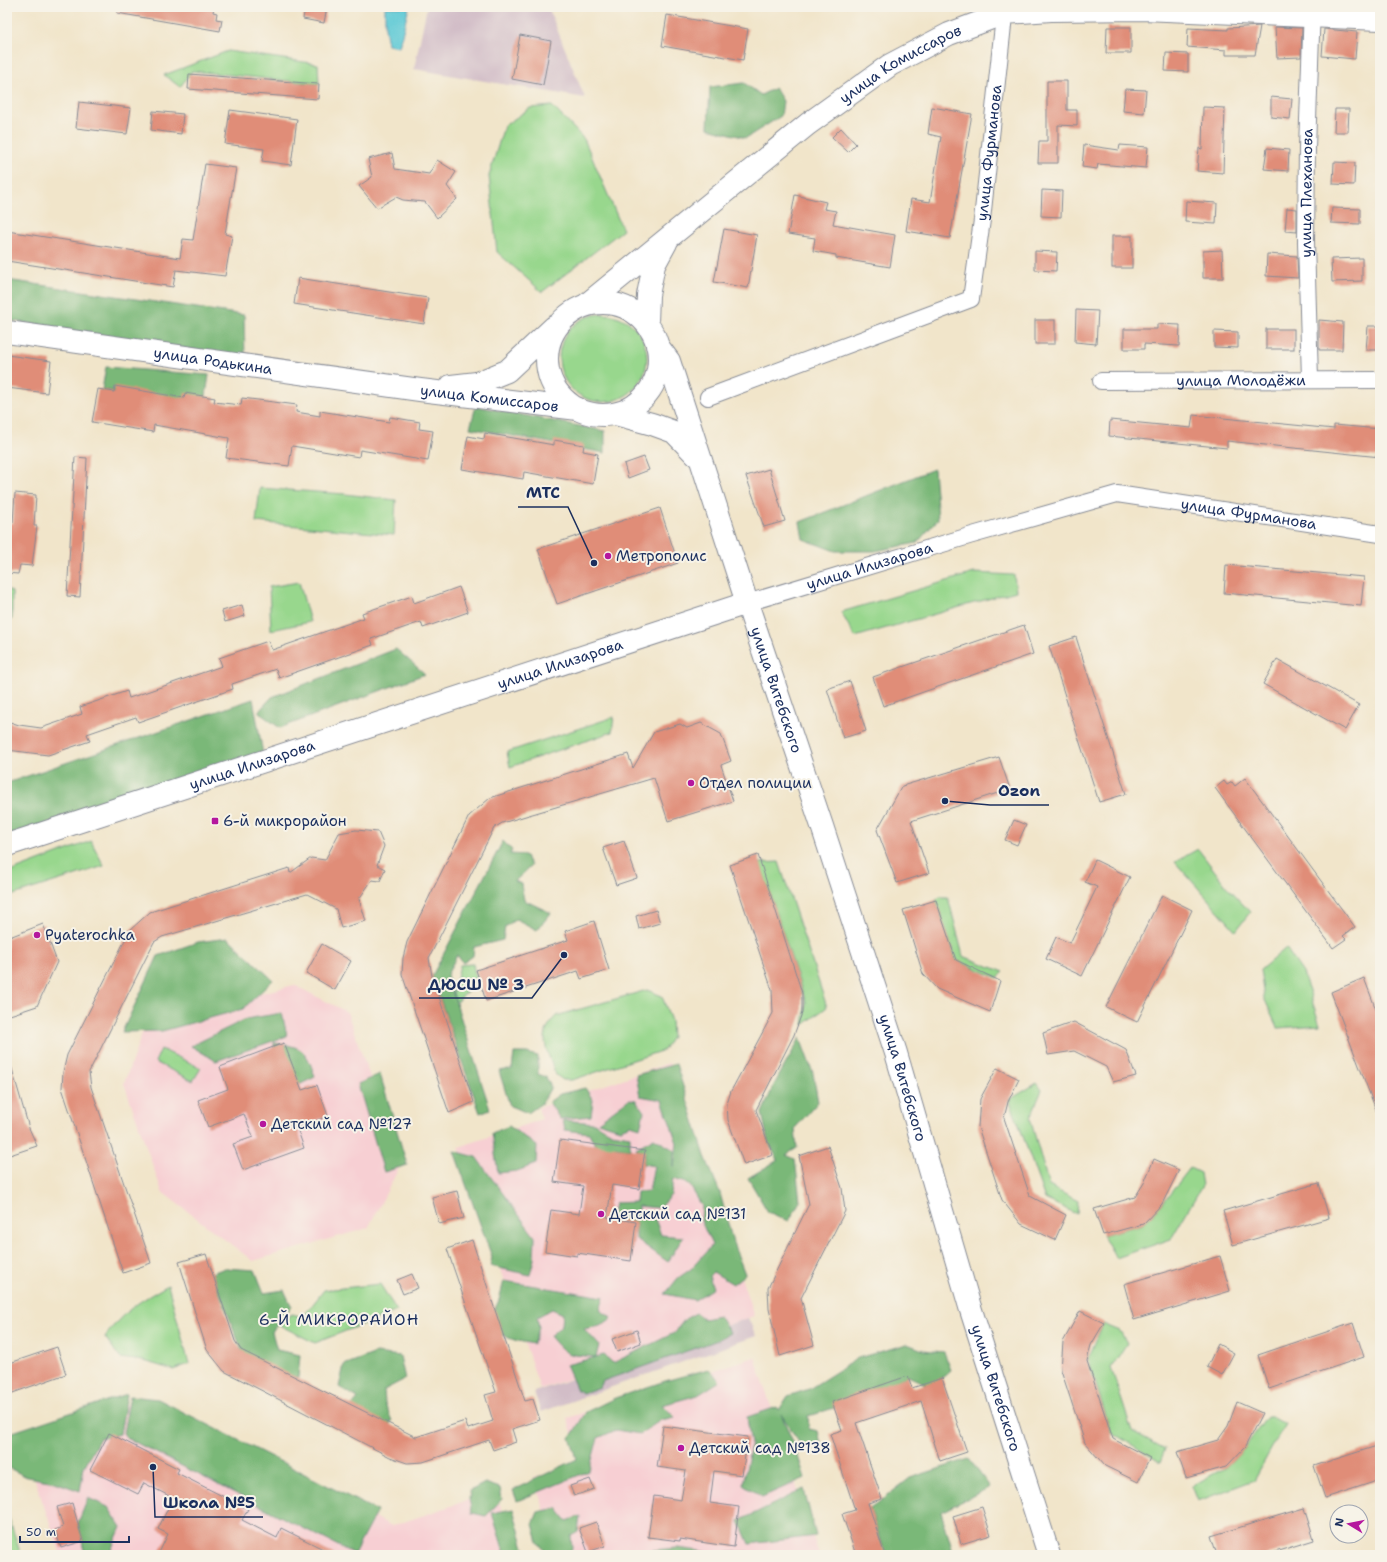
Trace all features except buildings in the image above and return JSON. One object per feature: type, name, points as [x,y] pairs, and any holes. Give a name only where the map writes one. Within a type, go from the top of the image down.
[{"type":"street","name":"улица Комиссаров","points":[[586,305],[808,124],[890,65],[949,34],[1005,10],[1143,9],[1312,12],[1380,19]]},
{"type":"street","name":"улица Фурманова","points":[[708,397],[971,299],[982,220],[1005,10]]},
{"type":"street","name":"улица Плеханова","points":[[1310,379],[1306,234],[1312,12]]},
{"type":"street","points":[[647,323],[648,296],[654,265],[670,235]]},
{"type":"street","points":[[615,414],[632,407],[645,396],[655,380],[659,363],[658,345],[647,323],[634,312],[619,305],[603,302],[586,305],[572,311],[560,322],[551,336],[547,353],[548,370],[554,386],[564,400],[578,409],[592,414],[615,414],[652,424],[674,432],[700,459]]},
{"type":"street","name":"улица Комиссаров","points":[[420,390],[477,383],[507,371],[560,322]]},
{"type":"street","name":"улица Родькина","points":[[7,332],[420,390]]},
{"type":"street","name":"улица Витебского","points":[[658,345],[669,361],[747,604],[818,813],[896,1053],[970,1307],[1049,1555]]},
{"type":"street","name":"улица Молодёжи","points":[[1101,381],[1310,379],[1380,380]]},
{"type":"street","name":"улица Комиссаров","points":[[420,390],[578,409]]},
{"type":"street","name":"улица Фурманова","points":[[1117,494],[1380,534]]},
{"type":"street","name":"улица Илизарова","points":[[7,845],[747,604],[969,536],[1117,494]]},
{"type":"shaded area","points":[[427,7],[548,7],[585,98],[414,69]]},
{"type":"shaded area","name":"Детский сад №127","points":[[294,985],[347,1012],[401,1164],[368,1228],[253,1261],[162,1192],[124,1083],[147,1020]]},
{"type":"shaded area","name":"Детский сад №131","points":[[669,1063],[754,1316],[540,1389],[459,1147],[542,1119],[538,1108]]},
{"type":"shaded area","points":[[748,1318],[756,1336],[541,1412],[534,1392]]},
{"type":"shaded area","name":"Детский сад №138","points":[[755,1357],[819,1555],[559,1555],[534,1478],[582,1462],[567,1418]]},
{"type":"shaded area","points":[[142,1399],[392,1526],[495,1491],[518,1555],[61,1555],[22,1443]]},
{"type":"green space","points":[[228,51],[318,64],[319,84],[192,71],[180,87],[164,75]]},
{"type":"green space","points":[[744,83],[761,95],[775,88],[783,101],[781,116],[746,138],[708,128],[710,87]]},
{"type":"green space","points":[[552,106],[584,139],[623,230],[542,292],[497,252],[489,176],[504,126],[530,108]]},
{"type":"green space","points":[[7,280],[244,315],[245,358],[7,320]]},
{"type":"green space","points":[[603,314],[620,317],[628,321],[640,333],[644,341],[647,358],[644,375],[640,383],[628,395],[620,399],[603,402],[586,399],[578,395],[566,383],[562,375],[559,358],[562,341],[566,333],[578,321],[586,317]]},
{"type":"green space","points":[[106,367],[209,375],[205,402],[102,390]]},
{"type":"green space","points":[[476,406],[605,431],[605,453],[470,428]]},
{"type":"green space","points":[[934,469],[938,519],[917,543],[875,551],[835,551],[803,539],[800,522]]},
{"type":"green space","points":[[260,488],[345,494],[396,500],[394,535],[256,522]]},
{"type":"green space","points":[[974,573],[1014,575],[1016,591],[855,637],[841,612]]},
{"type":"green space","points":[[299,582],[310,622],[271,630],[269,587]]},
{"type":"green space","points":[[7,589],[12,592],[12,619],[7,621]]},
{"type":"green space","points":[[396,649],[425,674],[280,728],[258,712],[272,697]]},
{"type":"green space","points":[[253,699],[264,759],[7,836],[7,783]]},
{"type":"green space","points":[[614,717],[612,732],[510,767],[507,752]]},
{"type":"green space","points":[[91,841],[104,866],[7,897],[7,873]]},
{"type":"green space","points":[[503,841],[512,850],[510,854],[525,855],[531,866],[515,881],[521,884],[524,900],[551,913],[537,930],[516,919],[505,927],[503,940],[474,947],[473,956],[463,963],[457,955],[447,975],[490,1109],[480,1113],[432,976]]},
{"type":"green space","points":[[1198,849],[1227,887],[1250,912],[1236,931],[1175,862]]},
{"type":"green space","points":[[779,862],[827,1007],[803,1025],[806,1003],[760,863]]},
{"type":"green space","points":[[940,897],[948,897],[963,956],[1004,972],[998,978],[956,960],[936,900]]},
{"type":"green space","points":[[228,938],[273,980],[243,1009],[162,1031],[122,1032],[158,956],[198,942]]},
{"type":"green space","points":[[1286,948],[1303,973],[1320,1025],[1278,1028],[1264,998],[1260,970]]},
{"type":"green space","points":[[473,964],[476,979],[467,992],[456,1002],[453,994],[460,965]]},
{"type":"green space","points":[[647,990],[662,996],[671,1021],[672,1037],[664,1050],[572,1080],[563,1080],[556,1075],[547,1051],[545,1037],[546,1030],[556,1016]]},
{"type":"green space","points":[[282,1013],[287,1036],[216,1061],[191,1046],[246,1019]]},
{"type":"green space","points":[[800,1038],[813,1073],[818,1102],[795,1128],[797,1148],[786,1155],[795,1159],[800,1201],[789,1221],[768,1212],[748,1178],[778,1160],[768,1142],[762,1113],[774,1085]]},
{"type":"green space","points":[[274,1043],[291,1046],[302,1051],[309,1060],[315,1077],[280,1094],[276,1088]]},
{"type":"green space","points":[[161,1049],[201,1068],[193,1081],[155,1062]]},
{"type":"green space","points":[[514,1053],[527,1053],[538,1056],[538,1074],[546,1077],[551,1087],[542,1103],[528,1113],[510,1106],[499,1071],[512,1069]]},
{"type":"green space","points":[[676,1064],[705,1156],[720,1193],[733,1243],[745,1274],[733,1284],[713,1272],[709,1276],[713,1288],[695,1300],[665,1294],[678,1278],[691,1269],[712,1245],[701,1221],[702,1206],[689,1184],[673,1179],[671,1195],[659,1208],[638,1206],[638,1216],[655,1219],[661,1235],[683,1237],[668,1262],[636,1239],[636,1222],[612,1218],[615,1203],[636,1202],[637,1192],[649,1191],[654,1166],[643,1164],[645,1152],[637,1150],[636,1148],[654,1138],[674,1150],[674,1167],[677,1143],[662,1100],[640,1096],[636,1075]]},
{"type":"green space","points":[[380,1074],[407,1165],[384,1172],[358,1084]]},
{"type":"green space","points":[[1037,1083],[1042,1090],[1030,1118],[1049,1186],[1078,1201],[1077,1214],[1045,1199],[1009,1100]]},
{"type":"green space","points":[[585,1088],[593,1100],[591,1116],[560,1119],[549,1102],[560,1094]]},
{"type":"green space","points":[[629,1099],[636,1100],[644,1112],[640,1128],[631,1125],[620,1129],[598,1122]]},
{"type":"green space","points":[[563,1120],[594,1123],[612,1133],[630,1136],[630,1149],[615,1147],[609,1155],[597,1149],[589,1133],[565,1130]]},
{"type":"green space","points":[[509,1126],[537,1146],[536,1164],[517,1171],[498,1173],[492,1133]]},
{"type":"green space","points":[[454,1151],[476,1157],[535,1237],[534,1259],[530,1275],[490,1266],[492,1257]]},
{"type":"green space","points":[[1190,1168],[1200,1173],[1202,1186],[1171,1239],[1116,1258],[1103,1235],[1143,1224],[1162,1204]]},
{"type":"green space","points":[[225,1268],[255,1270],[264,1293],[284,1290],[292,1307],[282,1316],[272,1332],[277,1350],[300,1355],[298,1378],[245,1359],[212,1273]]},
{"type":"green space","points":[[504,1281],[604,1297],[600,1310],[612,1318],[600,1326],[584,1329],[599,1345],[596,1357],[570,1354],[565,1352],[556,1343],[550,1336],[562,1325],[563,1314],[552,1309],[537,1317],[539,1328],[533,1344],[512,1339],[503,1334],[495,1325],[491,1317],[499,1300]]},
{"type":"green space","points":[[380,1284],[397,1311],[315,1343],[277,1324],[292,1314],[303,1317],[324,1290]]},
{"type":"green space","points":[[168,1285],[189,1364],[173,1370],[144,1361],[120,1358],[105,1337],[119,1319],[133,1307]]},
{"type":"green space","points":[[696,1313],[704,1319],[719,1316],[730,1333],[715,1341],[603,1381],[600,1387],[583,1393],[577,1390],[566,1365],[604,1355],[613,1363],[674,1333],[685,1319]]},
{"type":"green space","points":[[1103,1324],[1120,1331],[1127,1343],[1111,1368],[1132,1431],[1165,1449],[1160,1462],[1111,1432],[1088,1359]]},
{"type":"green space","points":[[907,1344],[923,1350],[944,1352],[951,1370],[942,1378],[928,1385],[908,1376],[834,1408],[808,1416],[809,1429],[818,1431],[821,1444],[802,1447],[781,1414],[794,1444],[805,1478],[762,1497],[743,1484],[751,1445],[747,1417],[777,1407],[779,1410],[788,1396],[809,1389],[858,1358]]},
{"type":"green space","points":[[376,1353],[400,1356],[405,1379],[384,1390],[385,1404],[392,1421],[386,1428],[348,1410],[358,1398],[339,1387],[344,1365]]},
{"type":"green space","points":[[709,1369],[720,1381],[698,1395],[662,1405],[675,1417],[661,1420],[640,1434],[616,1430],[598,1438],[589,1471],[517,1501],[513,1490],[577,1459],[570,1438],[586,1412],[615,1398],[665,1381]]},
{"type":"green space","points":[[127,1394],[120,1434],[100,1438],[84,1467],[80,1491],[55,1482],[27,1477],[7,1467],[7,1436],[10,1433]]},
{"type":"green space","points":[[130,1396],[158,1399],[377,1511],[354,1554],[127,1438],[123,1433]]},
{"type":"green space","points":[[1267,1417],[1273,1417],[1285,1424],[1254,1480],[1198,1501],[1192,1486],[1226,1467],[1245,1447]]},
{"type":"green space","points":[[969,1459],[990,1487],[941,1512],[954,1555],[886,1555],[870,1509],[910,1478]]},
{"type":"green space","points":[[485,1483],[500,1488],[502,1499],[486,1516],[472,1513],[469,1499],[470,1491]]},
{"type":"green space","points":[[804,1489],[816,1536],[749,1544],[739,1521]]},
{"type":"green space","points":[[88,1498],[108,1507],[121,1527],[109,1555],[85,1555],[78,1523]]},
{"type":"green space","points":[[557,1508],[567,1521],[580,1516],[578,1532],[571,1536],[572,1549],[569,1555],[548,1555],[538,1542],[533,1524],[538,1512]]},
{"type":"green space","points":[[513,1509],[526,1555],[505,1555],[492,1513]]},
{"type":"green space","points":[[7,1512],[21,1555],[9,1555],[7,1549]]},
{"type":"green space","points":[[677,1548],[714,1553],[748,1552],[749,1555],[627,1555],[630,1552]]},
{"type":"water","points":[[385,7],[409,7],[399,47],[388,45],[385,28]]},
{"type":"place","name":"Метрополис","points":[[608,556]]},
{"type":"place","name":"МТС","points":[[594,563]]},
{"type":"place","name":"Отдел полиции","points":[[691,783]]},
{"type":"place","name":"Ozon","points":[[945,801]]},
{"type":"place","name":"6-й микрорайон","points":[[215,821]]},
{"type":"place","name":"Pyaterochka","points":[[37,935]]},
{"type":"place","name":"ДЮСШ № 3","points":[[564,955]]},
{"type":"place","name":"Детский сад №127","points":[[263,1124]]},
{"type":"place","name":"Детский сад №131","points":[[601,1214]]},
{"type":"place","name":"Детский сад №138","points":[[681,1448]]},
{"type":"place","name":"Школа №5","points":[[153,1467]]},
{"type":"district","name":"6-Й МИКРОРАЙОН","points":[[339,1319]]}]
